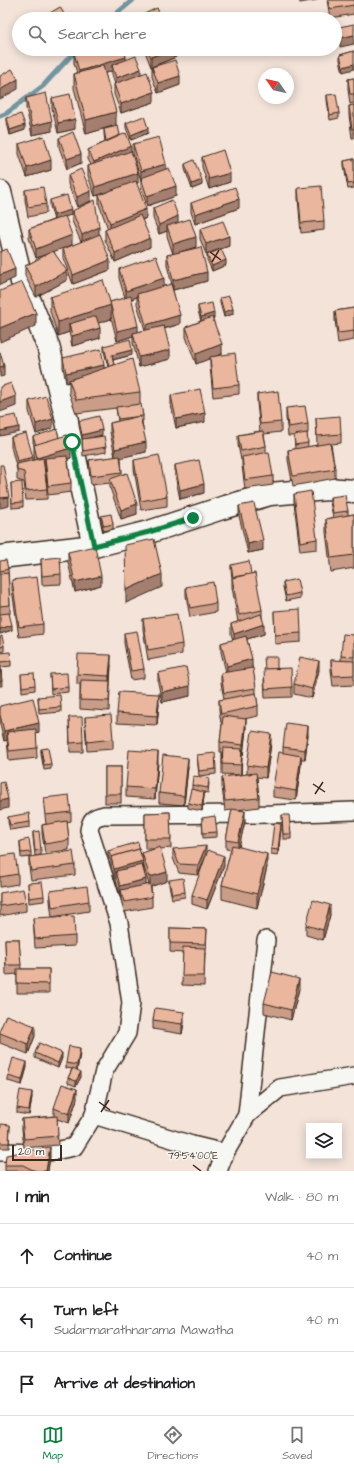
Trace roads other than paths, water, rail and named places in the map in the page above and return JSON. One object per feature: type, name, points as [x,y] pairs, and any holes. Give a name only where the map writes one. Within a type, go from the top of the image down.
[{"type":"street","points":[[0,192],[14,286],[48,346],[65,412],[94,546]]},
{"type":"street","points":[[0,557],[94,546],[149,532],[270,494],[327,489],[354,491]]},
{"type":"street","points":[[0,1152],[44,1153],[74,1147],[94,1115],[104,1071],[127,1033],[131,1003],[119,923],[89,830],[90,821],[95,817],[104,815],[271,814],[354,811]]},
{"type":"street","points":[[247,1115],[266,940]]},
{"type":"street","points":[[218,1171],[225,1153],[247,1115],[280,1088],[354,1076]]},
{"type":"street","points":[[94,1115],[225,1153]]},
{"type":"waterway","points":[[118,12],[133,0]]},
{"type":"waterway","points":[[0,116],[7,113],[43,86],[71,56]]}]
